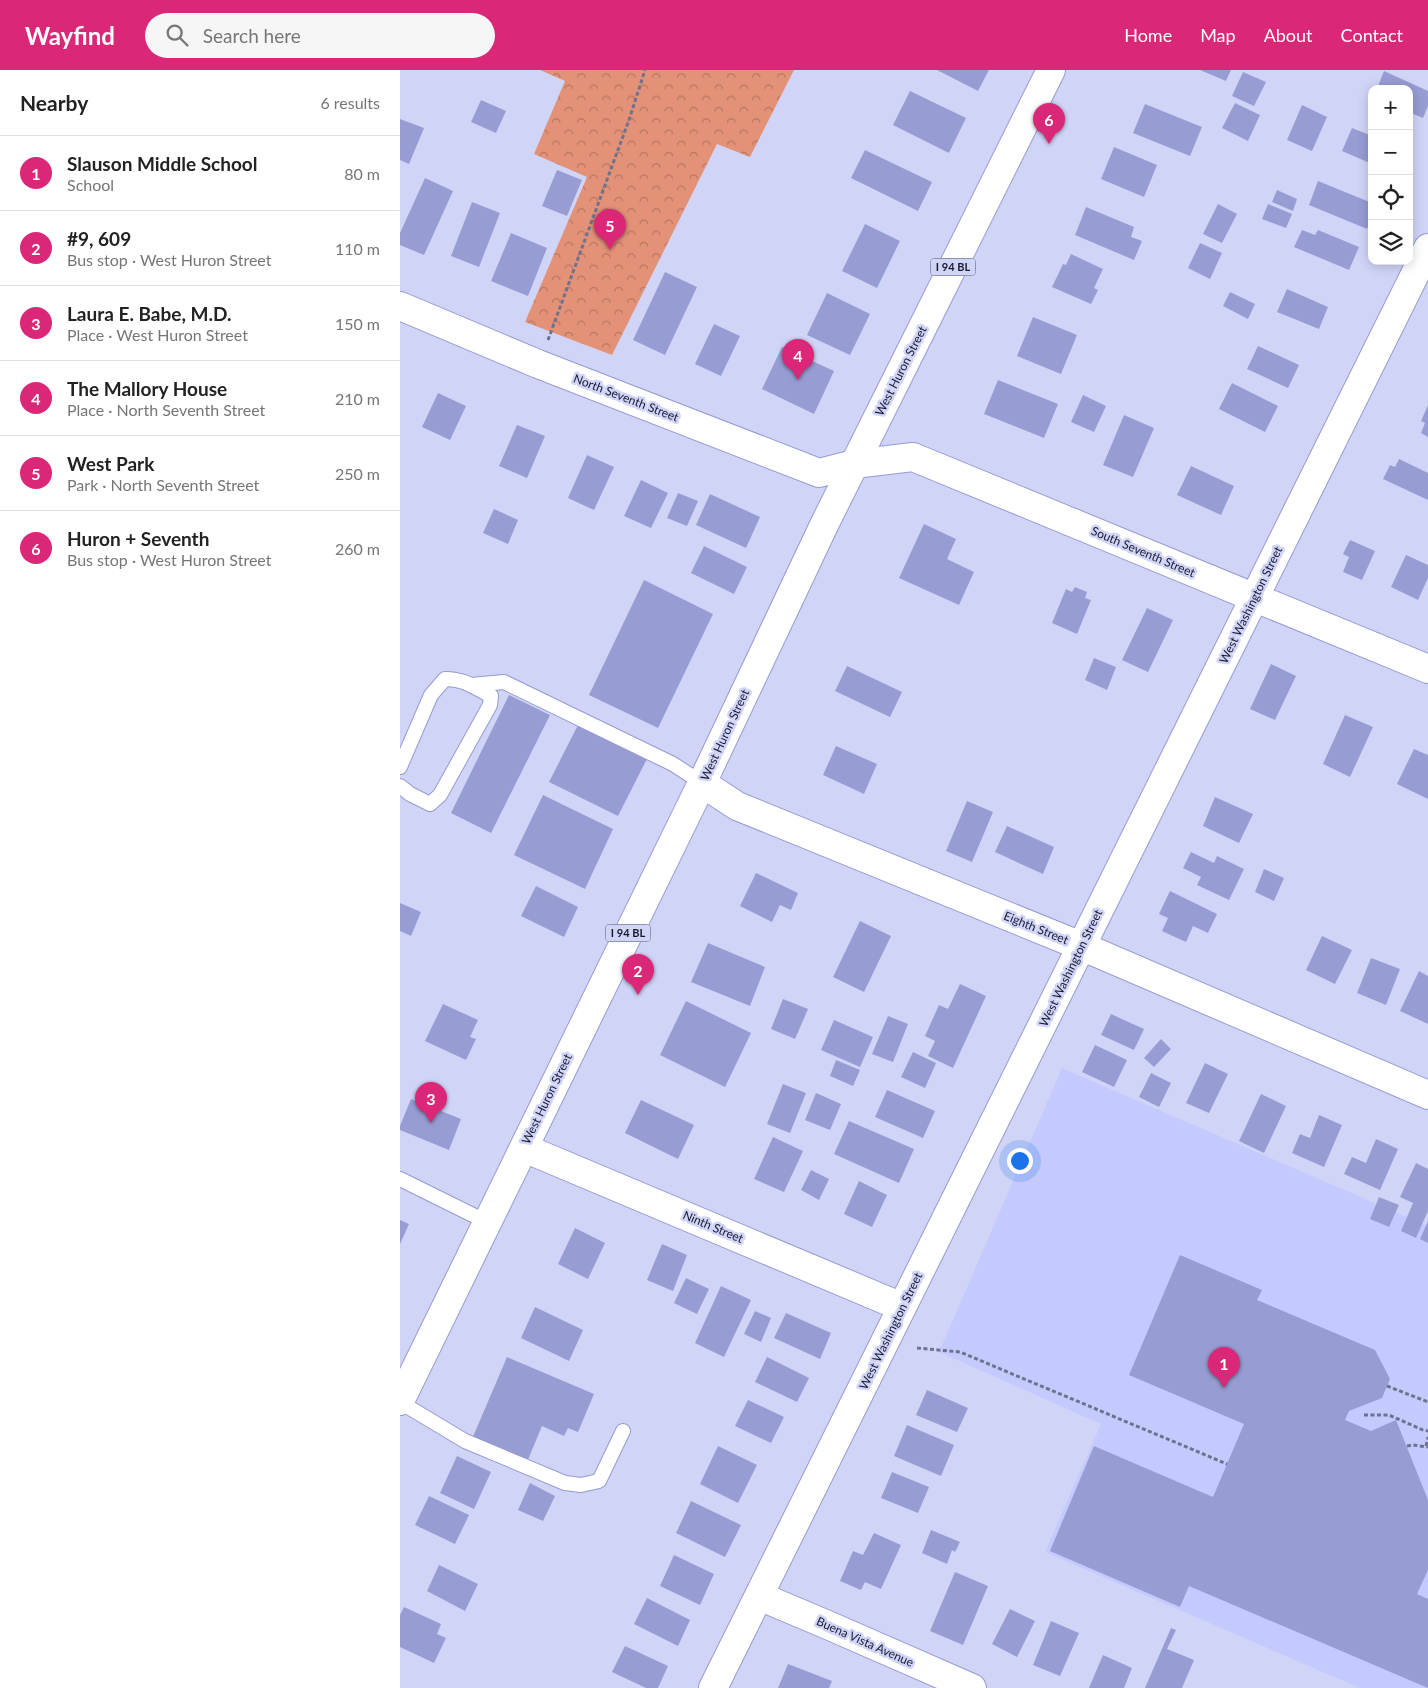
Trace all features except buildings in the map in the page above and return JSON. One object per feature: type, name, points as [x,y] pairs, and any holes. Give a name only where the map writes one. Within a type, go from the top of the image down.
[{"type":"street","name":"West Huron Street","points":[[400,1402],[702,783],[854,464],[1051,70]]},
{"type":"street","name":"West Washington Street","points":[[713,1688],[1428,248]]},
{"type":"street","name":"North Seventh Street","points":[[400,306],[538,364],[819,473],[854,464]]},
{"type":"street","name":"South Seventh Street","points":[[854,464],[913,457],[1254,599],[1428,669]]},
{"type":"street","name":"Eighth Street","points":[[702,783],[736,806],[1082,946],[1428,1095]]},
{"type":"street","name":"Ninth Street","points":[[524,1148],[902,1307]]},
{"type":"street","name":"Buena Vista Avenue","points":[[759,1596],[972,1688]]},
{"type":"lane","points":[[400,766],[432,695],[445,679],[458,679],[491,696],[490,705],[440,795],[430,804],[410,794],[400,786]]},
{"type":"lane","points":[[471,685],[504,682],[673,764],[702,783]]},
{"type":"lane","points":[[400,1179],[487,1222]]},
{"type":"lane","points":[[400,1402],[465,1441],[565,1483],[581,1485],[599,1481],[623,1431]]},
{"type":"path","points":[[538,364],[626,129],[644,70]]},
{"type":"path","points":[[917,1348],[960,1352],[1227,1464]]},
{"type":"path","points":[[1387,1386],[1428,1402]]},
{"type":"path","points":[[1364,1415],[1389,1415],[1428,1431]]},
{"type":"path","points":[[1406,1446],[1427,1447],[1428,1437]]},
{"type":"shaded area","points":[[1062,1068],[1428,1226],[1428,1688],[1360,1688],[1045,1552],[1101,1424],[939,1352]]},
{"type":"green space","points":[[540,70],[794,70],[750,157],[717,144],[612,355],[525,322],[587,177],[534,154],[565,81]]},
{"type":"place","name":"Huron + Seventh","points":[[1049,144]]},
{"type":"place","name":"West Park","points":[[610,250]]},
{"type":"place","name":"The Mallory House","points":[[798,380]]},
{"type":"place","name":"#9, 609","points":[[638,995]]},
{"type":"place","name":"Laura E. Babe, M.D.","points":[[431,1123]]},
{"type":"place","name":"Slauson Middle School","points":[[1224,1388]]}]
